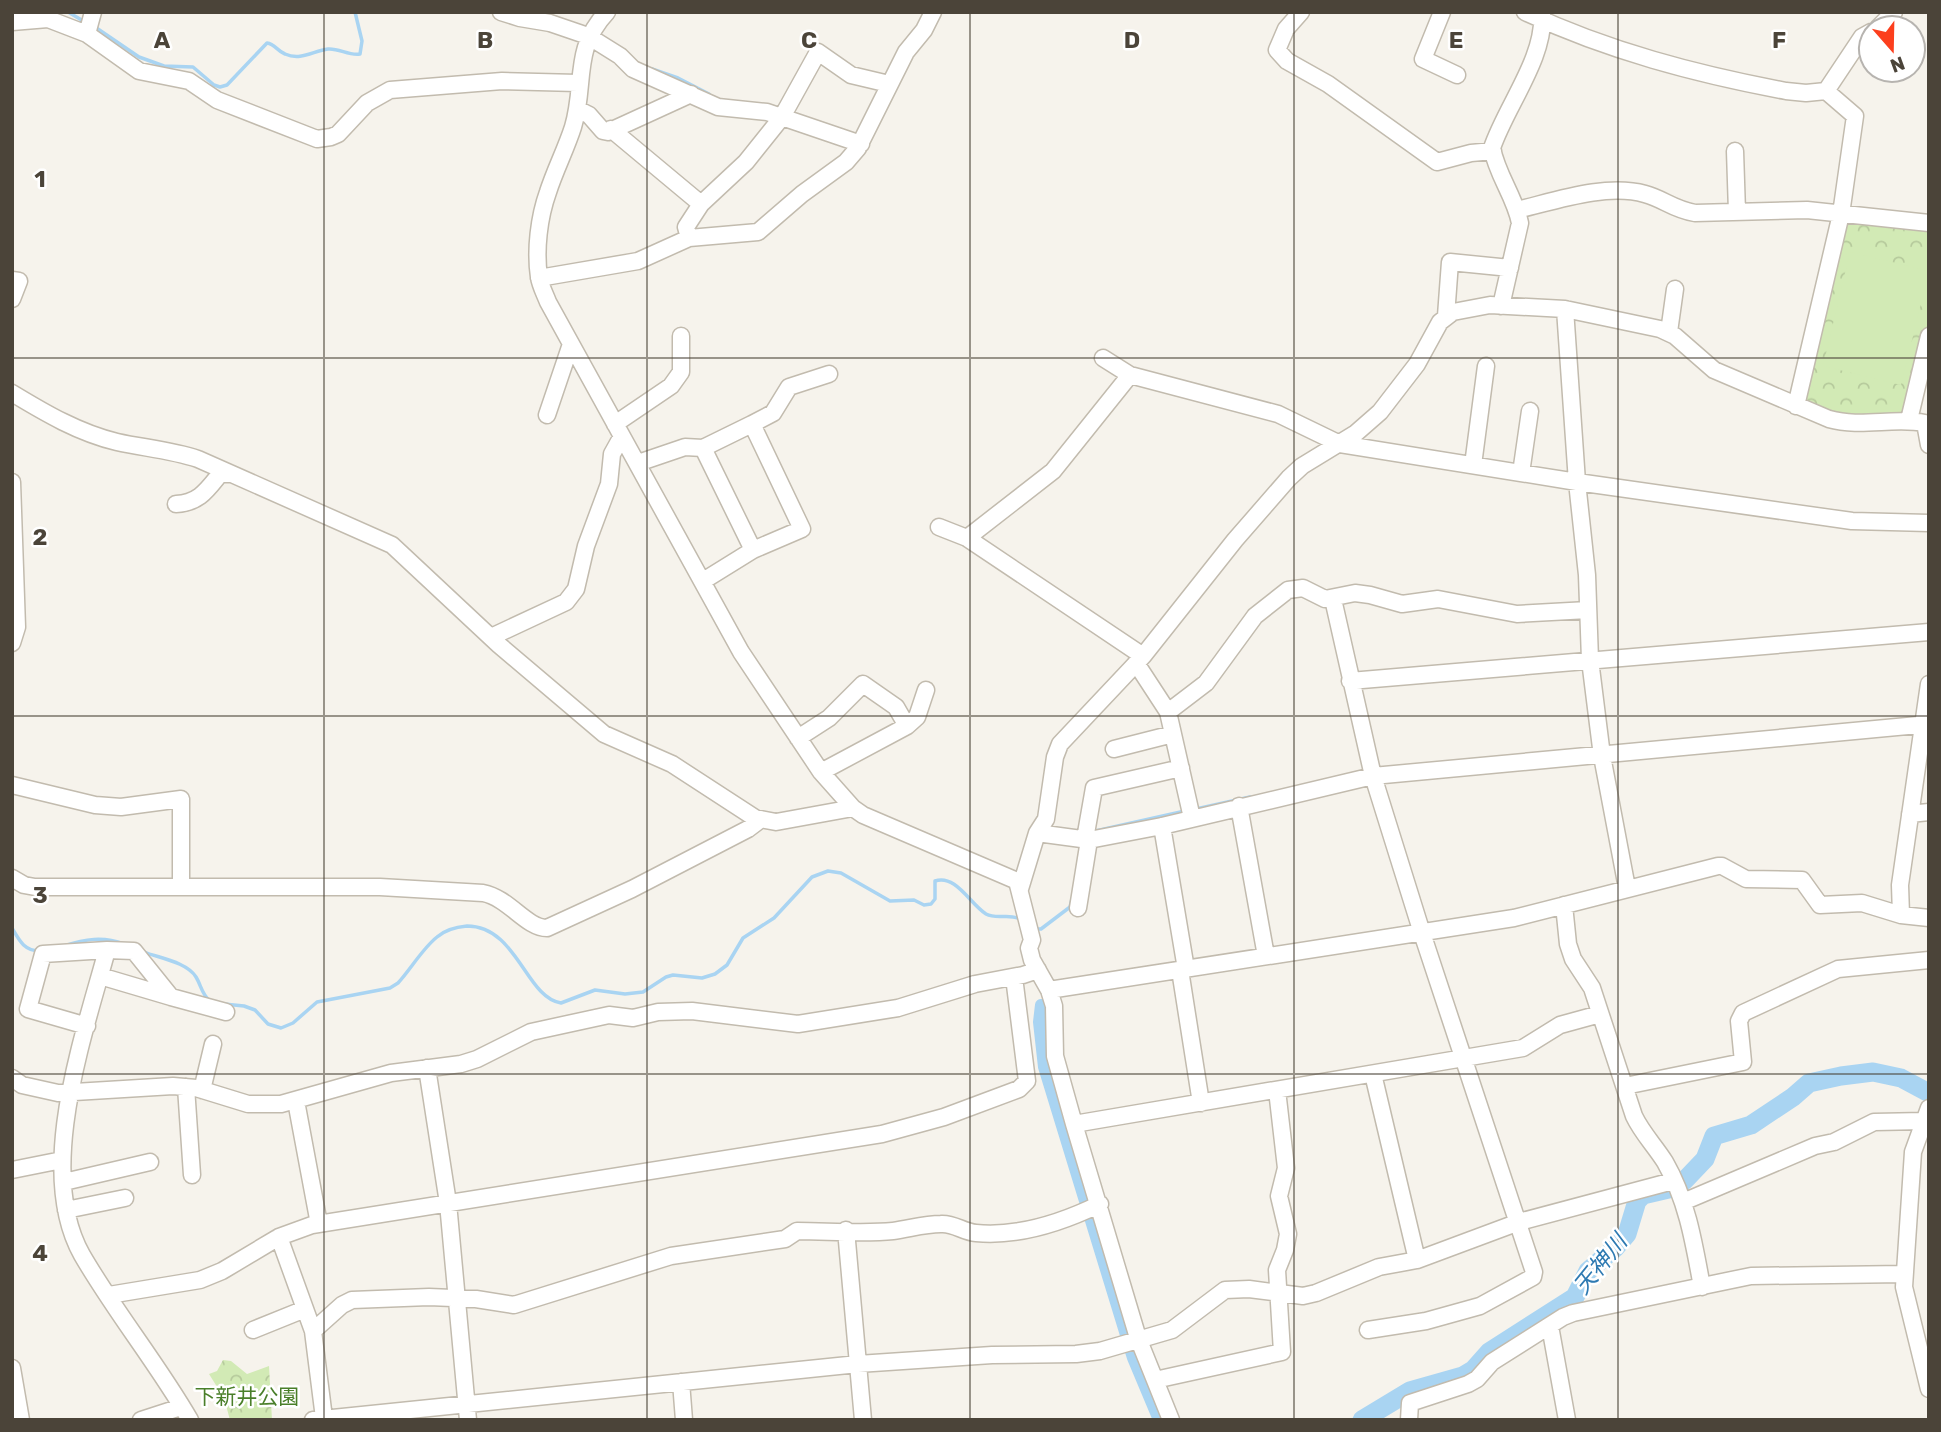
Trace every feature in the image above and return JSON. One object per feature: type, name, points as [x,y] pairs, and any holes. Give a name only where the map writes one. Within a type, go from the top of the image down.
[{"type":"street","points":[[87,34],[93,12]]},
{"type":"street","points":[[501,12],[520,19],[550,23],[588,36],[633,69],[718,107],[767,112],[861,144]]},
{"type":"street","points":[[607,12],[588,36],[578,83],[573,128],[547,194],[538,243],[539,278],[548,302],[741,652],[821,772],[853,808],[863,815],[1017,881],[1032,940],[1029,948],[1032,960],[1049,990],[1054,1006],[1055,1056],[1074,1124],[1138,1338],[1171,1420]]},
{"type":"street","points":[[1301,12],[1286,29],[1277,50],[1287,61],[1328,84],[1437,162],[1471,153],[1493,151]]},
{"type":"street","points":[[1442,12],[1423,59],[1457,75]]},
{"type":"street","points":[[1525,12],[1542,16],[1607,46],[1646,59],[1786,91],[1826,91],[1855,116],[1841,214],[1796,406]]},
{"type":"street","points":[[539,278],[638,261],[689,238],[758,232],[802,194],[846,162],[861,144],[906,52],[924,30],[931,13]]},
{"type":"street","points":[[1501,306],[1520,230],[1517,210],[1493,151],[1496,137],[1535,55],[1542,16]]},
{"type":"street","points":[[12,22],[48,19],[87,34],[139,71],[189,82],[217,100],[317,139],[338,134],[367,103],[390,90],[502,81],[578,83]]},
{"type":"street","points":[[1826,91],[1857,44]]},
{"type":"street","points":[[689,238],[686,227],[701,204],[746,162],[782,117],[818,52],[851,75],[889,84]]},
{"type":"street","points":[[577,109],[589,115],[603,131],[608,132],[691,94]]},
{"type":"street","points":[[611,129],[701,204]]},
{"type":"street","points":[[1735,151],[1737,212]]},
{"type":"street","points":[[1517,210],[1585,193],[1628,191],[1646,194],[1677,210],[1695,213],[1807,210],[1929,223]]},
{"type":"street","points":[[1020,889],[1037,833],[1046,819],[1055,757],[1060,744],[1139,660],[1235,540],[1289,478],[1302,466],[1340,444],[1380,412],[1395,395],[1446,316],[1450,262],[1510,268]]},
{"type":"street","points":[[12,280],[19,281],[12,299]]},
{"type":"street","points":[[1669,332],[1675,289]]},
{"type":"street","points":[[1446,316],[1461,310],[1490,305],[1565,309],[1669,332],[1714,370],[1829,419],[1850,424],[1909,420],[1925,423],[1929,445]]},
{"type":"street","points":[[1565,309],[1577,482],[1587,575],[1590,660],[1602,756],[1627,888]]},
{"type":"street","points":[[491,636],[566,602],[576,589],[586,546],[609,484],[618,430],[671,386],[681,372],[681,335]]},
{"type":"street","points":[[1909,420],[1929,336]]},
{"type":"street","points":[[547,415],[571,344]]},
{"type":"street","points":[[1103,358],[1130,374],[1278,414],[1340,444],[1577,482],[1853,521],[1929,523]]},
{"type":"street","points":[[1473,465],[1486,366]]},
{"type":"street","points":[[638,463],[685,447],[703,448],[773,413],[789,387],[829,374]]},
{"type":"street","points":[[967,538],[1053,471],[1130,374]]},
{"type":"street","points":[[12,393],[77,428],[116,442],[185,454],[392,545],[604,734],[672,764],[760,820],[776,822],[853,808]]},
{"type":"street","points":[[1521,473],[1530,411]]},
{"type":"street","points":[[703,581],[753,550],[802,529],[752,424]]},
{"type":"street","points":[[703,448],[753,550]]},
{"type":"street","points":[[176,504],[190,503],[200,498],[220,474],[230,474]]},
{"type":"street","points":[[12,482],[17,627],[12,643]]},
{"type":"street","points":[[939,527],[967,538],[1139,660],[1168,712],[1192,818]]},
{"type":"street","points":[[1168,712],[1206,683],[1255,615],[1288,590],[1303,589],[1325,599],[1355,593],[1402,604],[1438,599],[1517,614],[1588,610]]},
{"type":"street","points":[[1333,599],[1373,776],[1534,1272],[1533,1277],[1480,1306],[1426,1321],[1368,1330]]},
{"type":"street","points":[[1350,681],[1929,632]]},
{"type":"street","points":[[798,738],[829,718],[863,684],[896,707],[907,726]]},
{"type":"street","points":[[1901,915],[1900,885],[1926,724],[1929,684]]},
{"type":"street","points":[[821,772],[907,726],[918,717],[926,690]]},
{"type":"street","points":[[1037,833],[1087,840],[1162,826],[1373,776],[1926,724]]},
{"type":"street","points":[[1114,749],[1173,734]]},
{"type":"street","points":[[1078,908],[1094,788],[1181,768]]},
{"type":"street","points":[[12,785],[95,805],[121,807],[181,799],[181,886]]},
{"type":"street","points":[[1238,807],[1266,956]]},
{"type":"street","points":[[1910,814],[1929,812]]},
{"type":"street","points":[[12,878],[24,885],[36,887],[380,887],[483,893],[504,901],[534,926],[547,928],[632,889],[748,829],[760,820]]},
{"type":"street","points":[[1162,826],[1201,1103]]},
{"type":"street","points":[[1049,990],[1514,918],[1722,866],[1746,879],[1802,880],[1821,905],[1862,903],[1901,915],[1929,918]]},
{"type":"street","points":[[1564,905],[1568,944],[1573,959],[1592,988],[1641,1130],[1665,1162],[1689,1218],[1702,1287]]},
{"type":"street","points":[[107,950],[70,1092],[62,1160],[66,1210],[81,1253],[186,1413],[141,1420]]},
{"type":"street","points":[[87,1026],[28,1009],[43,954],[134,951],[171,998]]},
{"type":"street","points":[[1625,1086],[1743,1062],[1740,1016],[1831,972],[1852,966],[1929,960]]},
{"type":"street","points":[[12,1078],[22,1085],[42,1091],[194,1089],[262,1106],[296,1101],[391,1073],[461,1064],[477,1059],[531,1032],[609,1015],[633,1018],[692,1011],[798,1024],[898,1008],[975,984],[1038,970]]},
{"type":"street","points":[[100,976],[226,1012]]},
{"type":"street","points":[[108,1295],[200,1280],[222,1271],[279,1237],[319,1224],[882,1134],[944,1117],[1019,1089],[1027,1081],[1014,977]]},
{"type":"street","points":[[1074,1124],[1522,1048],[1560,1025],[1600,1014]]},
{"type":"street","points":[[192,1175],[194,1089],[213,1044]]},
{"type":"street","points":[[426,1068],[447,1203],[467,1412]]},
{"type":"street","points":[[1373,1074],[1417,1260]]},
{"type":"street","points":[[1155,1380],[1282,1352],[1277,1270],[1288,1234],[1279,1196],[1286,1168],[1277,1090]]},
{"type":"street","points":[[296,1101],[319,1224]]},
{"type":"street","points":[[1683,1202],[1815,1146],[1835,1142],[1874,1122],[1926,1114],[1915,1143],[1920,1166],[1903,1287],[1928,1386]]},
{"type":"street","points":[[12,1170],[62,1160]]},
{"type":"street","points":[[64,1182],[150,1162]]},
{"type":"street","points":[[279,1237],[313,1331],[318,1419],[358,1418],[467,1412],[681,1382],[858,1364],[1100,1351],[1180,1326],[1225,1290],[1279,1292],[1303,1296],[1316,1293],[1379,1267],[1417,1260],[1519,1222],[1673,1181]]},
{"type":"street","points":[[66,1210],[125,1198]]},
{"type":"street","points":[[313,1331],[352,1300],[429,1297],[476,1299],[513,1305],[671,1256],[785,1239],[797,1231],[894,1231],[911,1226],[943,1223],[965,1233],[997,1235],[1034,1229],[1100,1205]]},
{"type":"street","points":[[846,1230],[863,1420]]},
{"type":"street","points":[[1409,1420],[1410,1403],[1468,1384],[1477,1379],[1492,1362],[1573,1313],[1751,1276],[1904,1274]]},
{"type":"street","points":[[253,1330],[305,1309]]},
{"type":"street","points":[[1550,1326],[1567,1420]]},
{"type":"street","points":[[12,1368],[21,1420]]},
{"type":"street","points":[[681,1382],[684,1420]]},
{"type":"green space","points":[[1843,223],[1929,227],[1929,322],[1906,410],[1896,417],[1841,419],[1801,402]]},
{"type":"green space","points":[[1850,252],[1929,271],[1901,385],[1823,366]]},
{"type":"green space","name":"下新井公園","points":[[223,1360],[231,1361],[247,1374],[269,1366],[272,1420],[230,1420],[224,1398],[209,1374],[217,1371]]},
{"type":"waterway","points":[[68,12],[85,22]]},
{"type":"waterway","points":[[95,27],[139,57],[164,66],[193,67],[220,87],[227,85],[267,43],[291,56],[328,49],[360,54],[362,41],[355,12]]},
{"type":"waterway","points":[[652,69],[678,78],[709,94]]},
{"type":"waterway","points":[[1196,809],[1250,797]]},
{"type":"waterway","points":[[1091,832],[1185,811]]},
{"type":"waterway","points":[[224,1004],[255,1010],[268,1024],[281,1028],[293,1023],[317,1002],[390,988],[398,983],[437,937],[451,929],[467,926],[484,929],[498,937],[539,989],[549,998],[561,1003],[595,990],[625,994],[643,992],[673,975],[702,978],[715,974],[727,965],[743,938],[774,918],[812,877],[828,871],[841,873],[890,901],[914,900],[924,905],[931,904],[935,899],[935,881],[943,880],[956,886],[986,914],[1020,919]]},
{"type":"waterway","points":[[1034,929],[1041,929],[1070,907],[1072,899]]},
{"type":"waterway","points":[[12,928],[26,947],[40,951]]},
{"type":"waterway","points":[[64,946],[94,939],[124,944]]},
{"type":"waterway","points":[[144,952],[172,961],[192,972],[210,1001]]},
{"type":"waterway","points":[[1041,1005],[1039,1022],[1044,1067],[1133,1358],[1159,1420]]},
{"type":"waterway","name":"天神川","points":[[1362,1420],[1410,1391],[1463,1376],[1473,1370],[1489,1352],[1575,1297],[1588,1271],[1627,1234],[1637,1201],[1643,1195],[1673,1188],[1685,1180],[1705,1159],[1714,1136],[1751,1125],[1809,1083],[1841,1076],[1873,1072],[1901,1078],[1929,1093]]}]
